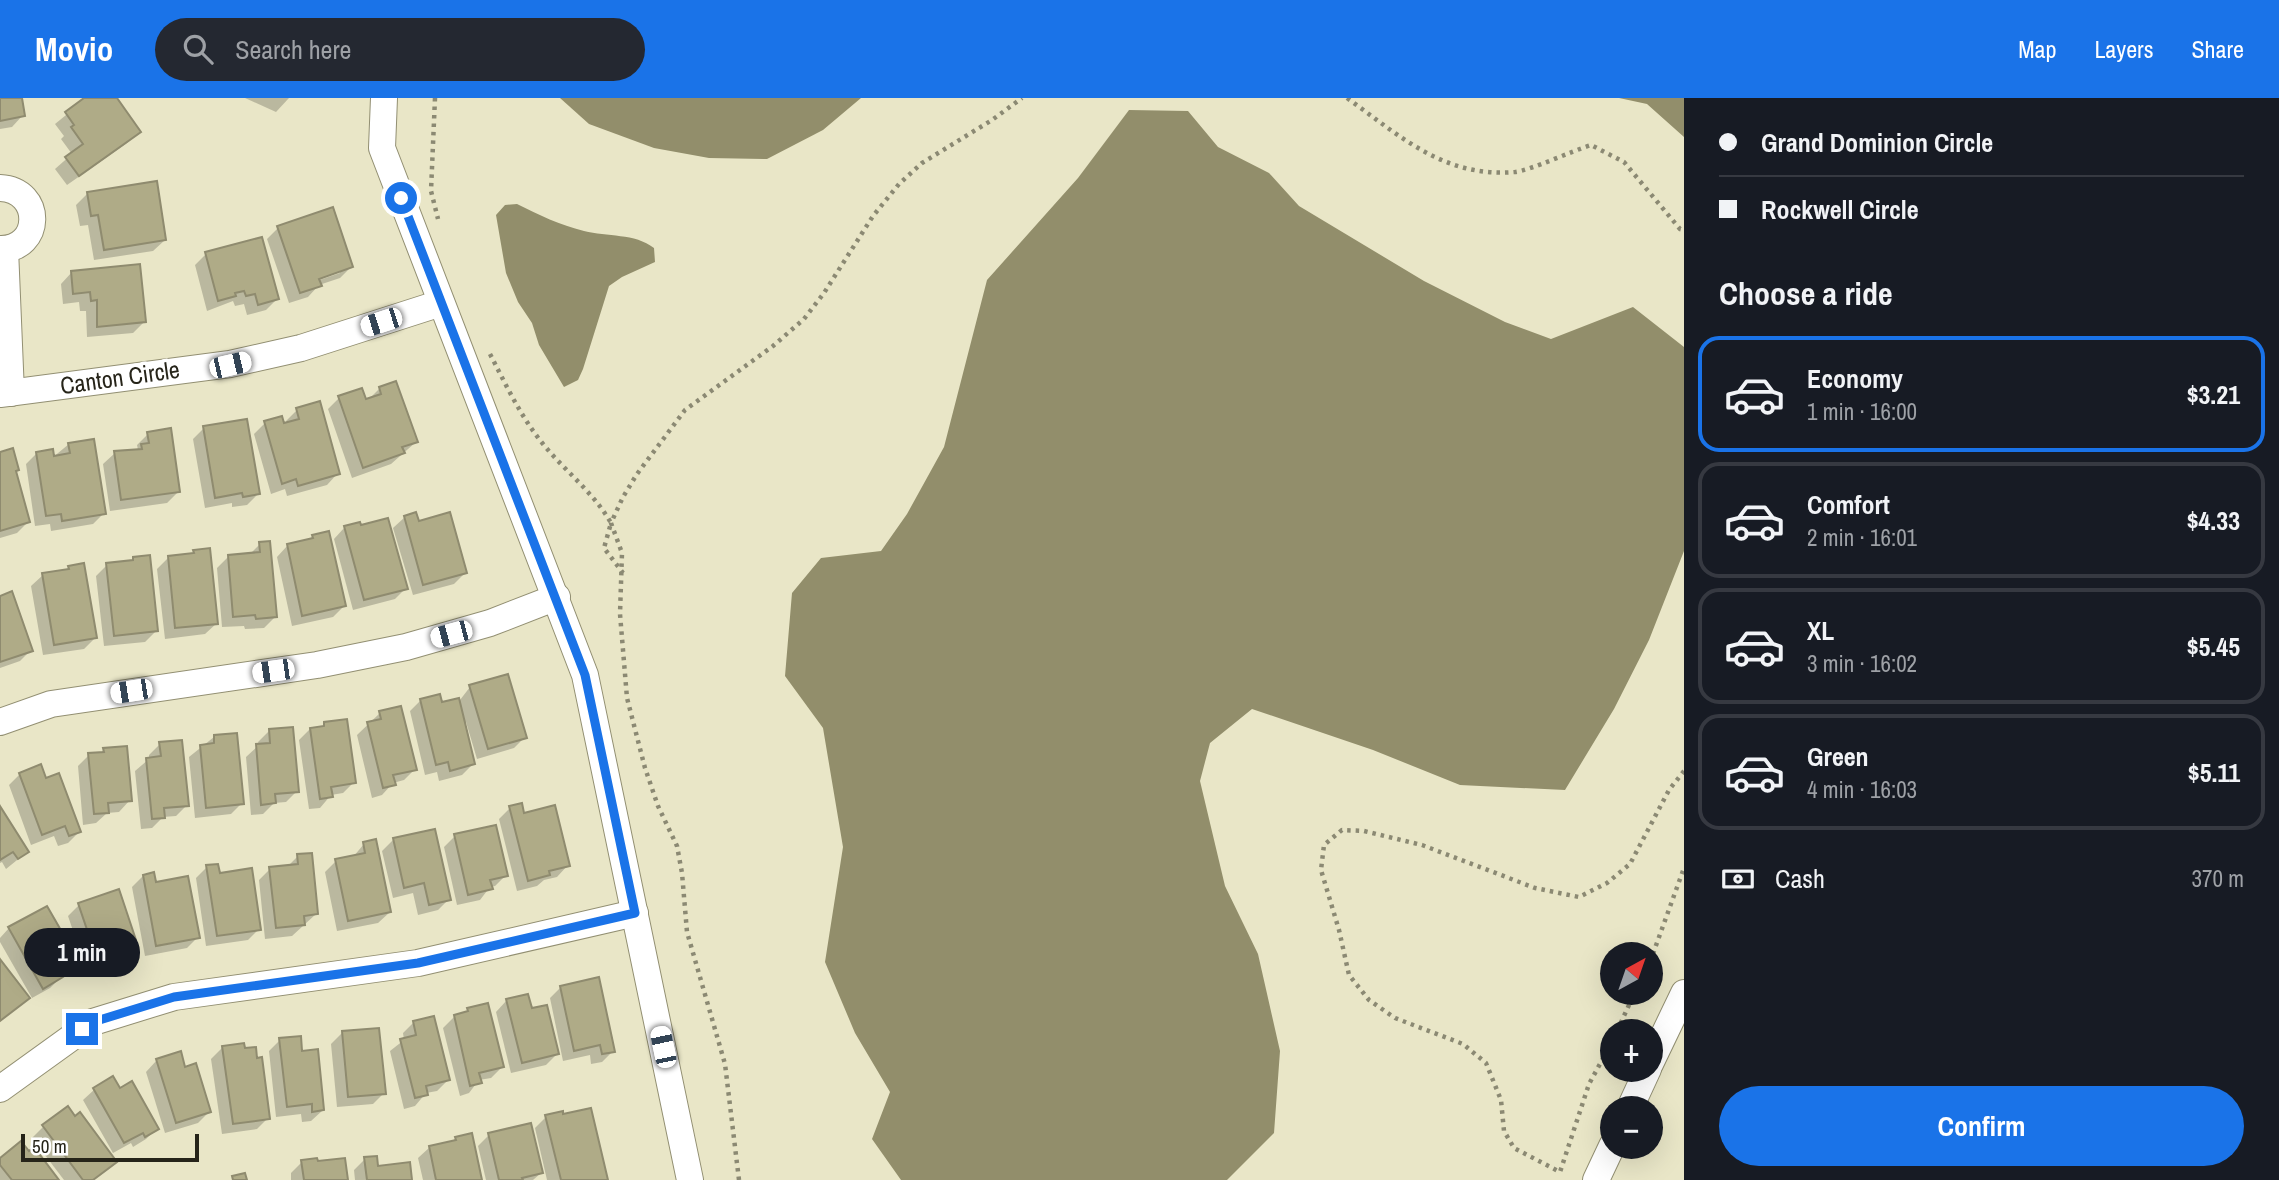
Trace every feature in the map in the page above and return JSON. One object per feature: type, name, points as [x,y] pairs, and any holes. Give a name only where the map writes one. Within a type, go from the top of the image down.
[{"type":"street","points":[[384,98],[382,148],[585,675],[690,1180]]},
{"type":"street","points":[[0,188],[13,189],[22,195],[32,212],[33,222],[30,232],[15,246],[2,249],[5,393]]},
{"type":"street","name":"Canton Circle","points":[[5,393],[230,365],[301,348],[441,303]]},
{"type":"street","points":[[0,722],[51,704],[317,666],[406,647],[489,623],[557,597]]},
{"type":"street","points":[[0,1089],[93,1022],[174,997],[418,963],[635,913]]},
{"type":"street","points":[[1663,1037],[1684,993]]},
{"type":"street","points":[[1596,1180],[1606,1159]]},
{"type":"path","points":[[435,98],[431,191],[439,223]]},
{"type":"path","points":[[623,573],[604,548],[611,523],[637,474],[685,410],[773,346],[804,319],[824,293],[873,216],[922,163],[1022,98]]},
{"type":"path","points":[[1347,98],[1425,154],[1462,168],[1516,172],[1591,145],[1624,162],[1684,230]]},
{"type":"path","points":[[487,346],[516,406],[541,443],[602,508],[611,523],[622,553],[620,614],[627,698],[645,768],[658,806],[677,846],[687,932],[725,1064],[739,1180]]},
{"type":"path","points":[[1560,1172],[1514,1148],[1504,1131],[1501,1100],[1486,1063],[1463,1044],[1395,1018],[1369,1000],[1349,975],[1321,870],[1324,845],[1342,830],[1364,831],[1422,845],[1535,888],[1579,897],[1607,883],[1630,863],[1669,790],[1684,771]]},
{"type":"path","points":[[1657,942],[1684,868]]},
{"type":"path","points":[[1556,1180],[1589,1084],[1600,1064]]},
{"type":"shaded area","points":[[560,98],[861,98],[823,130],[767,159],[709,158],[654,148],[589,124]]},
{"type":"shaded area","points":[[1619,98],[1684,98],[1684,137],[1647,104]]},
{"type":"shaded area","points":[[1129,110],[1188,111],[1218,147],[1269,173],[1299,206],[1424,281],[1505,322],[1551,339],[1633,307],[1684,347],[1684,551],[1649,640],[1614,709],[1565,790],[1460,785],[1373,750],[1252,709],[1210,743],[1200,781],[1225,886],[1258,954],[1280,1051],[1274,1133],[1227,1180],[901,1180],[872,1139],[890,1092],[855,1033],[825,962],[843,847],[823,728],[785,676],[792,593],[821,558],[881,551],[907,514],[944,447],[987,280],[1078,178]]},
{"type":"shaded area","points":[[517,204],[566,226],[638,240],[654,248],[655,262],[609,286],[583,369],[578,380],[564,387],[539,345],[532,323],[518,302],[506,273],[496,215],[505,205]]},
{"type":"building","points":[[0,98],[22,98],[25,116],[0,121]]},
{"type":"building","points":[[84,98],[117,98],[141,132],[79,176],[65,157],[83,144],[71,127],[74,125],[65,112]]},
{"type":"building","points":[[157,181],[166,240],[104,250],[98,215],[91,216],[87,192]]},
{"type":"building","points":[[333,207],[353,267],[319,279],[322,286],[300,293],[277,226]]},
{"type":"building","points":[[262,237],[279,299],[258,305],[255,294],[246,296],[244,291],[218,301],[205,252]]},
{"type":"building","points":[[140,264],[146,322],[97,327],[97,300],[91,301],[90,292],[73,294],[71,271]]},
{"type":"building","points":[[396,381],[418,442],[402,447],[405,453],[363,468],[338,396],[362,388],[366,399],[381,394],[379,387]]},
{"type":"building","points":[[320,401],[340,474],[298,486],[296,479],[282,484],[264,421],[282,416],[284,423],[299,419],[296,408]]},
{"type":"building","points":[[247,419],[260,494],[243,497],[242,493],[215,498],[203,426]]},
{"type":"building","points":[[171,428],[180,492],[121,500],[114,451],[142,449],[141,444],[149,443],[147,432]]},
{"type":"building","points":[[94,439],[106,514],[62,521],[61,514],[46,516],[36,452],[53,449],[54,456],[70,453],[68,443]]},
{"type":"building","points":[[13,448],[19,470],[16,471],[30,522],[0,531],[0,452]]},
{"type":"building","points":[[416,512],[419,521],[450,512],[467,573],[423,585],[404,516]]},
{"type":"building","points":[[388,518],[408,589],[364,600],[344,526]]},
{"type":"building","points":[[329,531],[346,606],[302,616],[287,544]]},
{"type":"building","points":[[270,541],[277,617],[233,617],[228,555],[260,552],[259,542]]},
{"type":"building","points":[[210,548],[218,624],[175,628],[168,556]]},
{"type":"building","points":[[150,555],[158,631],[114,636],[106,563]]},
{"type":"building","points":[[84,563],[97,638],[54,645],[42,573],[69,569],[68,566]]},
{"type":"building","points":[[12,591],[33,651],[0,662],[0,596]]},
{"type":"building","points":[[508,674],[527,738],[488,749],[469,685]]},
{"type":"building","points":[[440,694],[442,702],[459,698],[475,764],[450,771],[448,762],[436,765],[420,699]]},
{"type":"building","points":[[401,706],[417,770],[393,775],[396,785],[383,788],[367,722],[381,719],[379,711]]},
{"type":"building","points":[[347,719],[356,783],[331,787],[333,797],[320,799],[310,728],[324,726],[324,722]]},
{"type":"building","points":[[293,727],[299,792],[275,794],[276,803],[261,805],[256,744],[270,743],[269,729]]},
{"type":"building","points":[[237,733],[244,804],[206,808],[200,745],[214,743],[214,735]]},
{"type":"building","points":[[182,740],[189,806],[164,808],[165,818],[152,819],[146,758],[161,756],[159,742]]},
{"type":"building","points":[[127,746],[132,801],[108,803],[109,813],[94,814],[88,753],[104,752],[103,748]]},
{"type":"building","points":[[41,764],[46,778],[59,773],[81,832],[69,836],[65,826],[42,835],[19,773]]},
{"type":"building","points":[[522,803],[524,813],[555,805],[570,866],[549,871],[550,875],[528,881],[509,806]]},
{"type":"building","points":[[0,806],[29,852],[18,859],[13,852],[0,860]]},
{"type":"building","points":[[496,825],[508,876],[490,880],[493,889],[468,895],[454,834]]},
{"type":"building","points":[[435,829],[451,900],[429,905],[424,883],[404,888],[393,838]]},
{"type":"building","points":[[376,839],[391,912],[348,921],[335,859],[365,853],[363,842]]},
{"type":"building","points":[[312,853],[318,914],[304,916],[305,925],[276,928],[269,867],[298,864],[297,854]]},
{"type":"building","points":[[218,864],[220,873],[252,868],[261,930],[217,936],[206,865]]},
{"type":"building","points":[[154,872],[156,882],[188,876],[200,938],[156,946],[143,875]]},
{"type":"building","points":[[119,889],[136,940],[118,946],[121,954],[98,962],[78,903]]},
{"type":"building","points":[[47,906],[70,946],[58,953],[60,956],[53,960],[63,977],[43,989],[8,927]]},
{"type":"building","points":[[0,959],[30,998],[0,1021]]},
{"type":"building","points":[[599,977],[615,1052],[602,1054],[600,1045],[574,1051],[560,986]]},
{"type":"building","points":[[528,994],[532,1008],[547,1005],[559,1054],[522,1063],[506,999]]},
{"type":"building","points":[[488,1003],[504,1067],[479,1073],[482,1083],[470,1086],[454,1015],[468,1011],[467,1008]]},
{"type":"building","points":[[434,1016],[450,1080],[426,1086],[428,1095],[415,1098],[400,1039],[416,1035],[413,1021]]},
{"type":"building","points":[[379,1028],[386,1094],[348,1097],[342,1031]]},
{"type":"building","points":[[301,1036],[302,1051],[318,1049],[324,1110],[312,1112],[312,1104],[287,1107],[279,1038]]},
{"type":"building","points":[[244,1043],[245,1048],[256,1047],[257,1058],[262,1057],[270,1119],[233,1124],[222,1046]]},
{"type":"building","points":[[181,1051],[185,1067],[196,1063],[211,1112],[176,1123],[156,1059]]},
{"type":"building","points":[[113,1076],[120,1088],[132,1081],[159,1129],[145,1137],[143,1133],[124,1143],[93,1088]]},
{"type":"building","points":[[68,1106],[75,1116],[80,1112],[117,1162],[93,1180],[83,1180],[42,1125]]},
{"type":"building","points":[[591,1108],[608,1180],[561,1180],[545,1115]]},
{"type":"building","points":[[531,1123],[543,1173],[522,1178],[523,1180],[499,1180],[488,1133]]},
{"type":"building","points":[[472,1133],[482,1180],[436,1180],[429,1146]]},
{"type":"building","points":[[21,1141],[29,1151],[34,1147],[59,1180],[12,1180],[0,1165],[0,1158]]},
{"type":"building","points":[[377,1156],[378,1166],[410,1162],[412,1180],[367,1180],[364,1157]]},
{"type":"building","points":[[317,1158],[318,1161],[345,1158],[348,1180],[304,1180],[301,1160]]},
{"type":"building","points":[[245,1173],[247,1180],[233,1180],[232,1176]]},
{"type":"route","points":[[82,1029],[93,1022],[174,997],[418,963],[635,913],[585,675],[401,198]]}]
